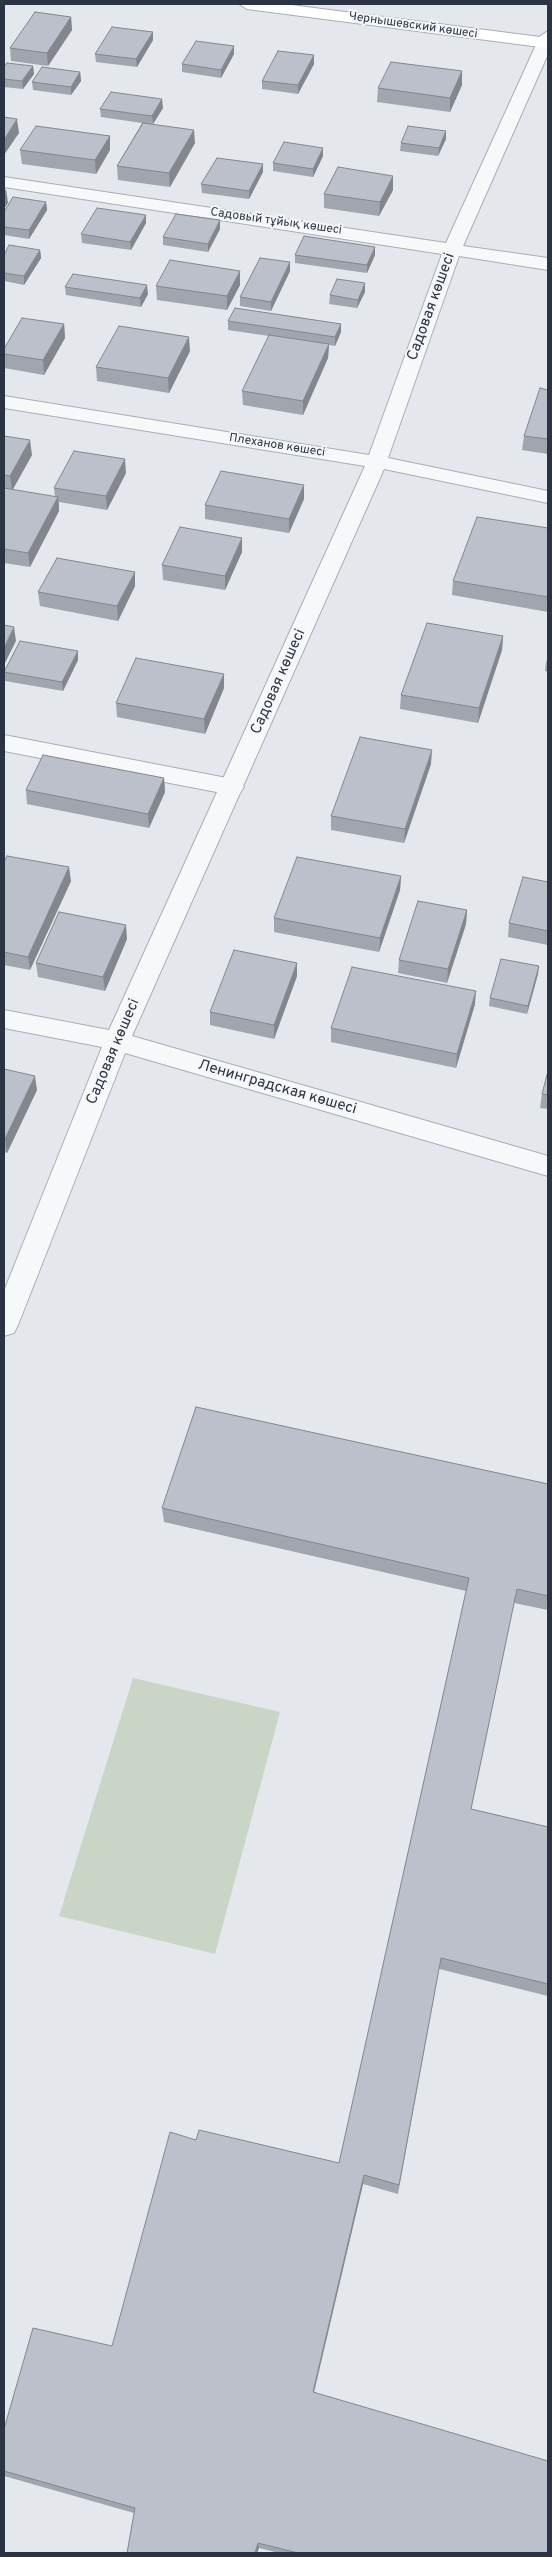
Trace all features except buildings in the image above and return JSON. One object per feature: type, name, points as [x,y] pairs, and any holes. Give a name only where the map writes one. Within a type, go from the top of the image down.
[{"type":"street","name":"Чернышевский көшесі","points":[[248,4],[547,41]]},
{"type":"street","name":"Садовая көшесі","points":[[4,1325],[117,1041],[377,462],[453,248],[547,41]]},
{"type":"street","name":"Садовый тұйық көшесі","points":[[4,182],[453,248],[548,264]]},
{"type":"street","name":"Плеханов көшесі","points":[[4,402],[377,462],[548,496]]},
{"type":"street","points":[[4,743],[232,787]]},
{"type":"street","name":"Ленинградская көшесі","points":[[4,1019],[117,1041],[548,1166]]},
{"type":"green space","points":[[133,1678],[280,1712],[215,1954],[59,1916]]}]
